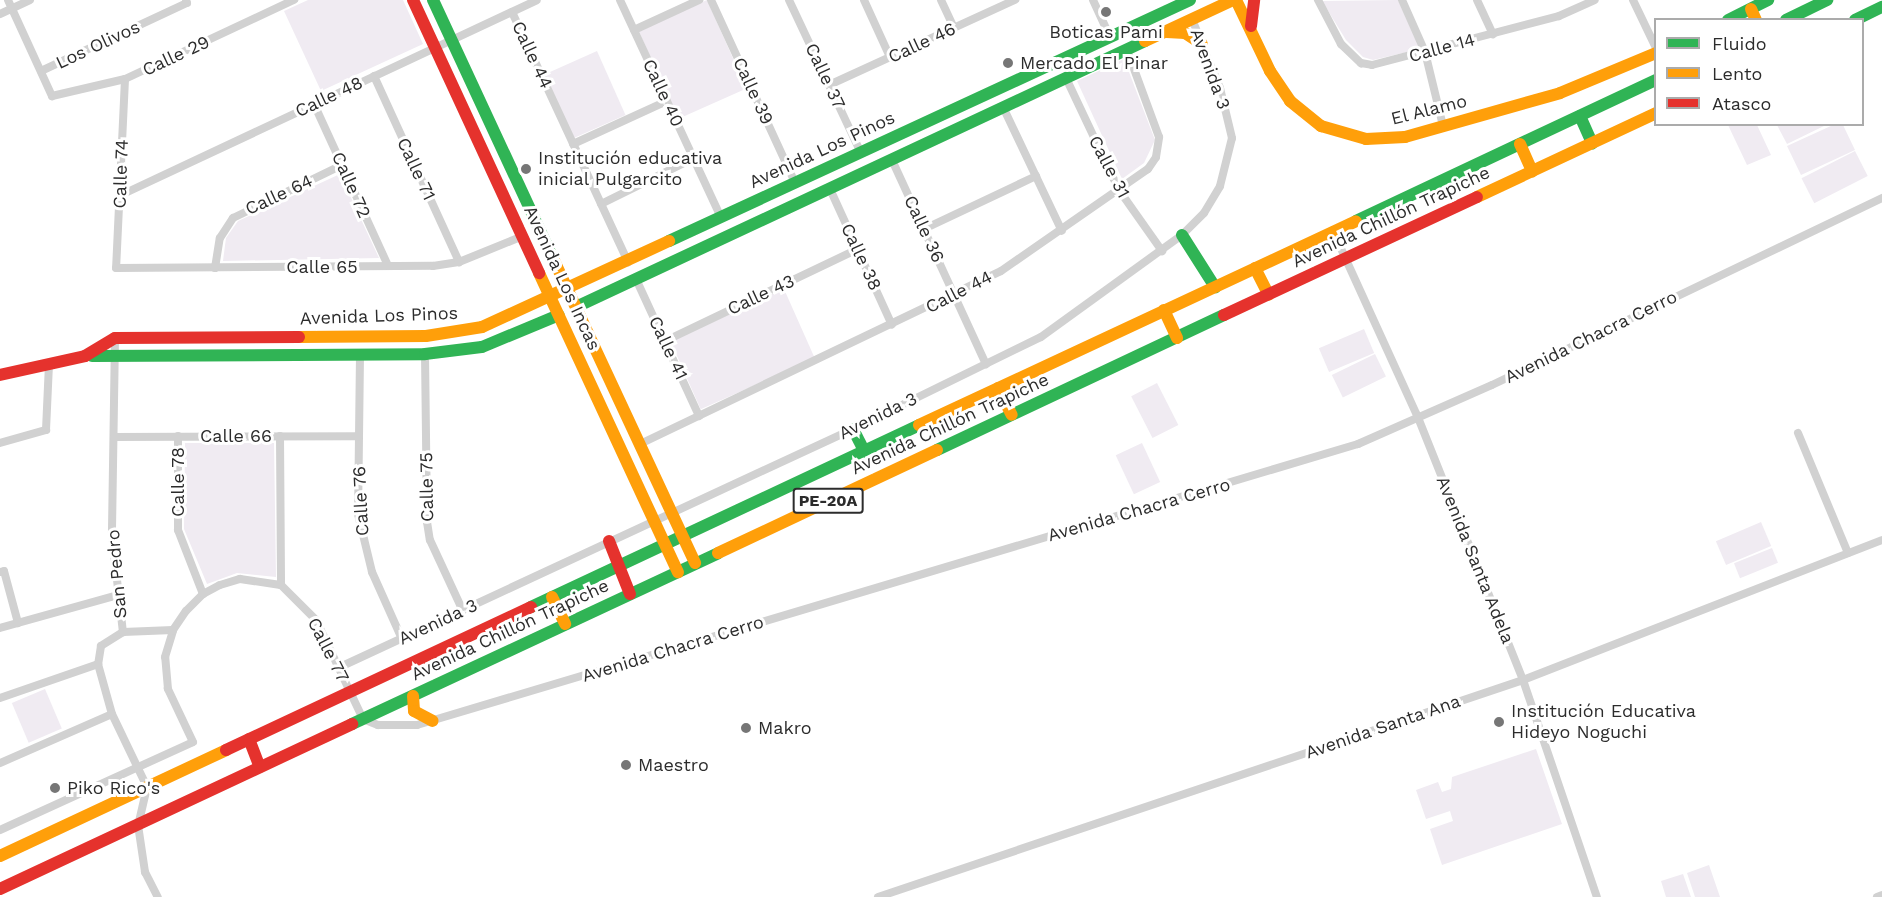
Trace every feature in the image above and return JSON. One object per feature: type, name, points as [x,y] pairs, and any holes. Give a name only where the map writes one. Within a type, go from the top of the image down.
[{"type":"main road","name":"Avenida Los Incas","points":[[413,0],[678,572]]},
{"type":"main road","name":"Avenida Los Incas","points":[[433,0],[695,563]]},
{"type":"main road","points":[[1152,18],[1169,0]]},
{"type":"main road","points":[[576,308],[1235,0]]},
{"type":"main road","name":"El Alamo","points":[[1235,0],[1281,90],[1321,126],[1366,140],[1405,137],[1560,93],[1654,54]]},
{"type":"main road","points":[[1253,36],[1250,14],[1254,0]]},
{"type":"main road","points":[[1737,18],[1754,14],[1768,0]]},
{"type":"main road","points":[[1790,18],[1827,0]]},
{"type":"main road","name":"Avenida Los Pinos","points":[[115,338],[426,336],[482,327],[568,290],[860,151],[1186,1]]},
{"type":"main road","points":[[1186,1],[1192,20]]},
{"type":"main road","points":[[1814,6],[1819,18]]},
{"type":"main road","points":[[1859,18],[1882,7]]},
{"type":"main road","points":[[1160,34],[1185,33],[1202,44]]},
{"type":"main road","points":[[1029,74],[1036,92]]},
{"type":"main road","name":"Avenida Chillón Trapiche","points":[[0,856],[1654,81]]},
{"type":"main road","name":"Avenida Chillón Trapiche","points":[[0,889],[1654,114]]},
{"type":"main road","points":[[1580,116],[1592,143]]},
{"type":"main road","points":[[1520,144],[1532,171]]},
{"type":"main road","points":[[1182,235],[1215,287]]},
{"type":"main road","points":[[1255,268],[1269,294]]},
{"type":"main road","points":[[583,283],[591,301]]},
{"type":"main road","points":[[1164,310],[1177,338]]},
{"type":"main road","name":"Avenida Los Pinos","points":[[85,356],[425,354],[482,346],[559,315]]},
{"type":"main road","points":[[0,375],[85,356],[105,347],[115,338]]},
{"type":"main road","points":[[998,388],[1012,415]]},
{"type":"main road","points":[[853,429],[864,451]]},
{"type":"main road","points":[[609,541],[616,567],[630,594]]},
{"type":"main road","points":[[552,597],[565,624]]},
{"type":"main road","points":[[413,696],[414,711],[433,721]]},
{"type":"main road","points":[[249,739],[260,767]]},
{"type":"street","points":[[0,14],[10,4],[30,0]]},
{"type":"street","name":"Calle 29","points":[[40,71],[51,96],[125,80],[294,0]]},
{"type":"street","name":"Calle 48","points":[[121,195],[537,0]]},
{"type":"street","name":"Calle 40","points":[[620,0],[721,218]]},
{"type":"street","points":[[634,30],[699,0]]},
{"type":"street","name":"Calle 39","points":[[711,0],[795,183]]},
{"type":"street","name":"Calle 37","points":[[789,0],[860,151]]},
{"type":"street","points":[[864,0],[890,57]]},
{"type":"street","points":[[941,0],[954,28]]},
{"type":"street","name":"Calle 46","points":[[829,85],[1015,0]]},
{"type":"street","points":[[1093,0],[1110,37]]},
{"type":"street","name":"Calle 14","points":[[1318,0],[1341,44],[1361,63],[1386,64],[1559,16],[1595,0]]},
{"type":"street","points":[[1402,0],[1425,52],[1443,126]]},
{"type":"street","points":[[1477,0],[1492,34]]},
{"type":"street","points":[[1633,0],[1654,44]]},
{"type":"street","name":"Los Olivos","points":[[40,71],[187,2]]},
{"type":"street","points":[[10,4],[40,71]]},
{"type":"street","name":"Calle 44","points":[[512,12],[628,262]]},
{"type":"street","name":"Avenida 3","points":[[340,667],[463,611],[653,519],[853,429],[1041,337],[1162,251],[1204,213],[1220,186],[1232,138],[1220,88],[1192,20]]},
{"type":"street","name":"Calle 44","points":[[640,444],[954,296],[1001,271],[1062,231],[1148,169],[1159,148],[1157,125],[1127,50]]},
{"type":"street","name":"Calle 71","points":[[374,76],[459,262]]},
{"type":"street","name":"Calle 31","points":[[1066,78],[1119,190],[1162,251]]},
{"type":"street","name":"Calle 74","points":[[116,268],[125,80]]},
{"type":"street","points":[[573,144],[667,101]]},
{"type":"street","name":"Calle 72","points":[[314,104],[388,266]]},
{"type":"street","points":[[1003,107],[1062,231]]},
{"type":"street","points":[[601,204],[693,158]]},
{"type":"street","name":"Calle 36","points":[[892,160],[986,363]]},
{"type":"street","name":"Calle 64","points":[[215,268],[220,238],[232,218],[342,165]]},
{"type":"street","points":[[924,229],[1036,176]]},
{"type":"street","name":"Calle 38","points":[[830,189],[892,325]]},
{"type":"street","name":"Avenida Chacra Cerro","points":[[363,719],[390,726],[433,721],[1306,462],[1358,444],[1417,415],[1492,385],[1882,198]]},
{"type":"street","name":"Avenida Santa Adela","points":[[1333,231],[1417,415],[1523,680],[1597,897]]},
{"type":"street","name":"Calle 65","points":[[116,268],[388,266],[459,262],[523,236]]},
{"type":"street","name":"Calle 43","points":[[665,341],[858,249]]},
{"type":"street","name":"Calle 41","points":[[636,279],[699,416]]},
{"type":"street","name":"San Pedro","points":[[98,664],[102,645],[123,632],[112,536],[115,338]]},
{"type":"street","name":"Calle 75","points":[[425,354],[427,522],[430,540],[463,611]]},
{"type":"street","name":"Calle 76","points":[[360,355],[358,514],[363,545],[402,639]]},
{"type":"street","points":[[0,442],[46,430],[49,364]]},
{"type":"street","points":[[1798,433],[1848,553]]},
{"type":"street","name":"Calle 78","points":[[177,436],[177,530],[203,594]]},
{"type":"street","points":[[0,830],[193,742],[168,689],[165,657],[173,630],[203,594],[240,579],[281,585],[280,436]]},
{"type":"street","name":"Calle 66","points":[[114,437],[359,436]]},
{"type":"street","name":"Avenida Santa Ana","points":[[878,897],[1523,680],[1882,540]]},
{"type":"street","points":[[0,572],[4,571],[18,623]]},
{"type":"street","name":"Calle 77","points":[[281,585],[316,620],[363,719]]},
{"type":"street","points":[[0,628],[118,595]]},
{"type":"street","points":[[123,632],[173,630]]},
{"type":"street","points":[[0,698],[98,664],[112,714],[147,787],[138,825],[145,872],[158,897]]},
{"type":"street","points":[[0,763],[112,714]]},
{"type":"street","points":[[1877,897],[1882,895]]},
{"type":"shaded area","points":[[308,0],[403,0],[423,44],[321,91],[284,11]]},
{"type":"shaded area","points":[[707,0],[746,89],[678,119],[638,31]]},
{"type":"shaded area","points":[[1398,0],[1420,49],[1373,60],[1363,57],[1346,40],[1322,1]]},
{"type":"shaded area","points":[[597,51],[625,115],[573,138],[545,74]]},
{"type":"shaded area","points":[[1124,59],[1155,140],[1144,163],[1122,179],[1077,81]]},
{"type":"shaded area","points":[[1728,126],[1757,126],[1771,155],[1747,165]]},
{"type":"shaded area","points":[[1778,126],[1824,126],[1787,144]]},
{"type":"shaded area","points":[[1831,126],[1843,126],[1855,150],[1801,175],[1787,146]]},
{"type":"shaded area","points":[[1855,151],[1868,176],[1814,203],[1802,178]]},
{"type":"shaded area","points":[[340,174],[379,258],[223,261],[226,238],[238,221]]},
{"type":"shaded area","points":[[784,289],[815,358],[701,409],[670,340]]},
{"type":"shaded area","points":[[1364,329],[1374,353],[1329,372],[1319,348]]},
{"type":"shaded area","points":[[1375,354],[1386,376],[1343,398],[1332,375]]},
{"type":"shaded area","points":[[1157,383],[1178,425],[1152,438],[1131,396]]},
{"type":"shaded area","points":[[185,443],[274,443],[276,577],[237,573],[207,584],[184,529]]},
{"type":"shaded area","points":[[1142,443],[1160,482],[1134,494],[1116,455]]},
{"type":"shaded area","points":[[1761,522],[1771,546],[1726,565],[1716,541]]},
{"type":"shaded area","points":[[1772,548],[1778,563],[1740,578],[1734,563]]},
{"type":"shaded area","points":[[45,689],[62,729],[29,743],[12,703]]},
{"type":"shaded area","points":[[1536,749],[1562,824],[1442,865],[1430,829],[1453,821],[1450,811],[1426,819],[1416,790],[1438,782],[1442,792],[1451,789],[1452,777]]},
{"type":"shaded area","points":[[1709,865],[1720,897],[1695,897],[1687,873]]},
{"type":"shaded area","points":[[1683,874],[1691,897],[1666,897],[1661,881]]},
{"type":"traffic: fast","points":[[433,0],[551,254]]},
{"type":"traffic: fast","points":[[669,241],[1190,0]]},
{"type":"traffic: fast","points":[[1732,18],[1768,0]]},
{"type":"traffic: fast","points":[[1790,18],[1827,0]]},
{"type":"traffic: fast","points":[[1859,18],[1882,7]]},
{"type":"traffic: fast","points":[[576,307],[1145,41]]},
{"type":"traffic: fast","points":[[1356,221],[1654,81]]},
{"type":"traffic: fast","points":[[1580,116],[1592,143]]},
{"type":"traffic: fast","points":[[1182,235],[1215,287]]},
{"type":"traffic: fast","points":[[92,356],[425,354],[482,347],[559,315]]},
{"type":"traffic: fast","points":[[937,450],[1224,315]]},
{"type":"traffic: fast","points":[[531,607],[919,425]]},
{"type":"traffic: fast","points":[[853,429],[864,451]]},
{"type":"traffic: fast","points":[[352,724],[718,553]]},
{"type":"traffic: slow","points":[[1145,41],[1233,0]]},
{"type":"traffic: slow","points":[[1236,0],[1270,71],[1290,101],[1321,126],[1366,139],[1405,137],[1560,93],[1654,54]]},
{"type":"traffic: slow","points":[[1751,9],[1755,18]]},
{"type":"traffic: slow","points":[[1167,32],[1185,33],[1202,44]]},
{"type":"traffic: slow","points":[[1477,197],[1654,114]]},
{"type":"traffic: slow","points":[[1520,144],[1532,171]]},
{"type":"traffic: slow","points":[[919,425],[1356,221]]},
{"type":"traffic: slow","points":[[299,337],[426,336],[482,327],[669,241]]},
{"type":"traffic: slow","points":[[551,254],[695,563]]},
{"type":"traffic: slow","points":[[1255,268],[1269,295]]},
{"type":"traffic: slow","points":[[539,273],[678,572]]},
{"type":"traffic: slow","points":[[1164,310],[1177,338]]},
{"type":"traffic: slow","points":[[998,388],[1012,415]]},
{"type":"traffic: slow","points":[[718,553],[937,450]]},
{"type":"traffic: slow","points":[[552,597],[565,624]]},
{"type":"traffic: slow","points":[[413,696],[414,711],[433,721]]},
{"type":"traffic: slow","points":[[0,856],[226,750]]},
{"type":"traffic: jam","points":[[413,0],[539,273]]},
{"type":"traffic: jam","points":[[1251,26],[1254,0]]},
{"type":"traffic: jam","points":[[1224,315],[1477,197]]},
{"type":"traffic: jam","points":[[0,375],[85,356],[115,338],[299,337]]},
{"type":"traffic: jam","points":[[609,541],[630,594]]},
{"type":"traffic: jam","points":[[226,750],[531,607]]},
{"type":"traffic: jam","points":[[0,889],[352,724]]},
{"type":"traffic: jam","points":[[249,739],[260,767]]},
{"type":"place","name":"Boticas Pami","points":[[1106,12]]},
{"type":"place","name":"Mercado El Pinar","points":[[1008,63]]},
{"type":"place","name":"Institución educativa inicial Pulgarcito","points":[[526,169]]},
{"type":"place","name":"Institución Educativa Hideyo Noguchi","points":[[1499,722]]},
{"type":"place","name":"Makro","points":[[746,728]]},
{"type":"place","name":"Maestro","points":[[626,765]]},
{"type":"place","name":"Piko Rico's","points":[[55,788]]}]
